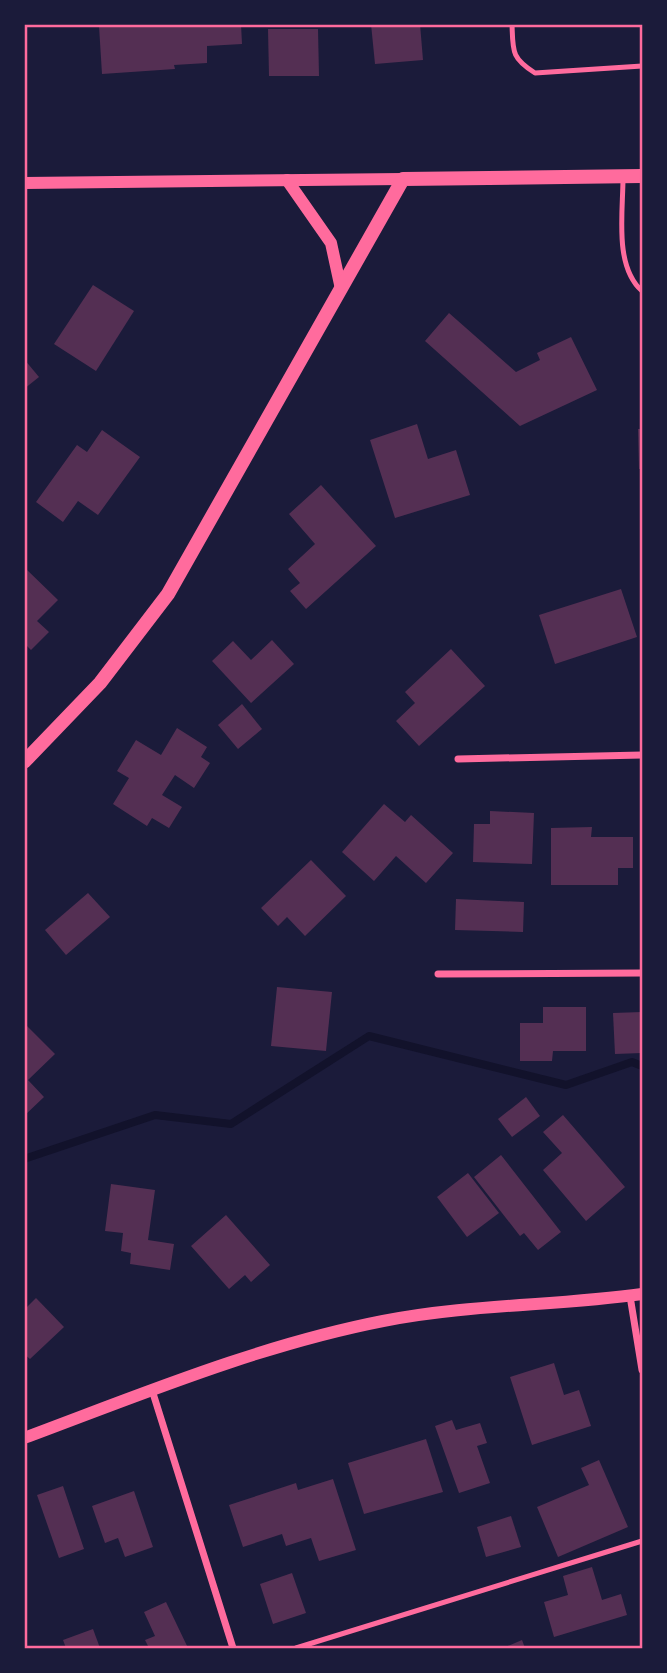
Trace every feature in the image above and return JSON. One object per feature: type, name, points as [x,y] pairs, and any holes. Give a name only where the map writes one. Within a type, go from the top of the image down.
[{"type":"main road","points":[[24,762],[100,683],[168,594],[403,179],[642,176]]},
{"type":"street","points":[[24,183],[403,179]]},
{"type":"street","points":[[287,180],[331,243],[341,289]]},
{"type":"street","points":[[458,758],[642,755]]},
{"type":"street","points":[[439,974],[642,973]]},
{"type":"street","points":[[24,1438],[152,1390],[320,1334],[385,1320],[460,1309],[636,1295],[642,1370]]},
{"type":"street","points":[[152,1390],[233,1648]]},
{"type":"lane","points":[[512,24],[513,54],[522,65],[535,73],[642,66]]},
{"type":"lane","points":[[623,176],[624,254],[632,282],[642,291]]},
{"type":"lane","points":[[296,1648],[642,1541]]},
{"type":"building","points":[[241,24],[242,44],[207,46],[207,63],[174,65],[175,69],[102,74],[99,26]]},
{"type":"building","points":[[371,24],[420,24],[423,60],[375,64]]},
{"type":"building","points":[[268,29],[318,29],[319,76],[269,76]]},
{"type":"building","points":[[93,285],[134,311],[96,371],[54,344]]},
{"type":"building","points":[[449,313],[516,372],[540,360],[537,353],[571,337],[597,390],[520,426],[425,341]]},
{"type":"building","points":[[24,359],[39,377],[24,389]]},
{"type":"building","points":[[417,424],[428,459],[456,450],[470,495],[395,518],[370,440]]},
{"type":"building","points":[[638,429],[642,429],[642,469],[639,469]]},
{"type":"building","points":[[102,430],[140,457],[98,515],[78,501],[63,522],[36,502],[77,445],[87,452]]},
{"type":"building","points":[[321,485],[376,546],[306,609],[290,591],[300,583],[288,569],[315,544],[289,514]]},
{"type":"building","points":[[24,567],[58,600],[37,621],[49,632],[31,650],[24,646]]},
{"type":"building","points":[[621,589],[637,637],[555,664],[539,615]]},
{"type":"building","points":[[272,640],[294,664],[251,703],[212,661],[233,641],[251,660]]},
{"type":"building","points":[[451,649],[485,686],[419,746],[396,721],[415,703],[405,692]]},
{"type":"building","points":[[242,704],[262,729],[238,749],[218,725]]},
{"type":"building","points":[[177,728],[207,747],[201,757],[210,763],[194,788],[175,775],[162,795],[182,807],[169,828],[152,818],[147,826],[113,804],[129,778],[117,771],[136,740],[161,755]]},
{"type":"building","points":[[384,804],[405,822],[411,815],[453,853],[426,883],[396,856],[374,881],[342,852]]},
{"type":"building","points":[[490,811],[534,813],[532,864],[473,862],[474,824],[490,824]]},
{"type":"building","points":[[592,827],[591,837],[633,837],[633,868],[618,868],[618,885],[551,885],[551,828]]},
{"type":"building","points":[[311,860],[346,896],[305,936],[287,917],[278,926],[261,908]]},
{"type":"building","points":[[88,893],[110,917],[66,955],[45,930]]},
{"type":"building","points":[[456,899],[524,902],[523,932],[455,930]]},
{"type":"building","points":[[277,987],[332,992],[326,1051],[271,1046]]},
{"type":"building","points":[[543,1007],[586,1007],[586,1051],[553,1051],[552,1061],[520,1061],[520,1023],[543,1023]]},
{"type":"building","points":[[642,1012],[642,1053],[615,1054],[613,1013]]},
{"type":"building","points":[[24,1023],[55,1054],[28,1080],[44,1097],[24,1116]]},
{"type":"building","points":[[526,1097],[540,1116],[512,1137],[498,1119]]},
{"type":"building","points":[[563,1115],[625,1187],[586,1221],[543,1170],[562,1153],[543,1132]]},
{"type":"building","points":[[501,1155],[561,1232],[538,1250],[524,1233],[520,1236],[474,1177]]},
{"type":"building","points":[[468,1173],[499,1213],[467,1237],[437,1197]]},
{"type":"building","points":[[111,1184],[155,1190],[148,1240],[174,1244],[170,1270],[130,1264],[131,1253],[121,1251],[123,1233],[105,1231]]},
{"type":"building","points":[[226,1215],[270,1265],[251,1282],[245,1275],[229,1289],[191,1246]]},
{"type":"building","points":[[36,1298],[64,1327],[30,1359],[24,1354],[24,1310]]},
{"type":"building","points":[[554,1363],[564,1395],[579,1390],[591,1426],[532,1445],[510,1377]]},
{"type":"building","points":[[452,1420],[456,1430],[480,1423],[487,1443],[477,1446],[490,1483],[459,1493],[435,1426]]},
{"type":"building","points":[[426,1439],[443,1492],[364,1514],[348,1463]]},
{"type":"building","points":[[599,1460],[628,1527],[558,1557],[537,1507],[589,1485],[581,1468]]},
{"type":"building","points":[[333,1479],[356,1550],[319,1561],[311,1538],[286,1546],[282,1534],[243,1547],[229,1505],[296,1483],[298,1490]]},
{"type":"building","points":[[63,1486],[84,1549],[59,1558],[37,1495]]},
{"type":"building","points":[[134,1491],[153,1547],[125,1557],[118,1538],[105,1543],[92,1506]]},
{"type":"building","points":[[511,1516],[521,1547],[486,1557],[477,1527]]},
{"type":"building","points":[[592,1567],[602,1600],[621,1594],[627,1615],[554,1637],[544,1602],[568,1595],[563,1576]]},
{"type":"building","points":[[292,1573],[306,1613],[273,1624],[260,1584]]},
{"type":"building","points":[[166,1602],[188,1648],[149,1648],[145,1640],[155,1636],[144,1612]]},
{"type":"building","points":[[93,1629],[100,1648],[66,1648],[63,1640]]},
{"type":"building","points":[[522,1640],[525,1648],[503,1648]]},
{"type":"waterway","points":[[24,1159],[155,1115],[231,1124],[369,1036],[566,1085],[632,1062],[642,1066]]}]
